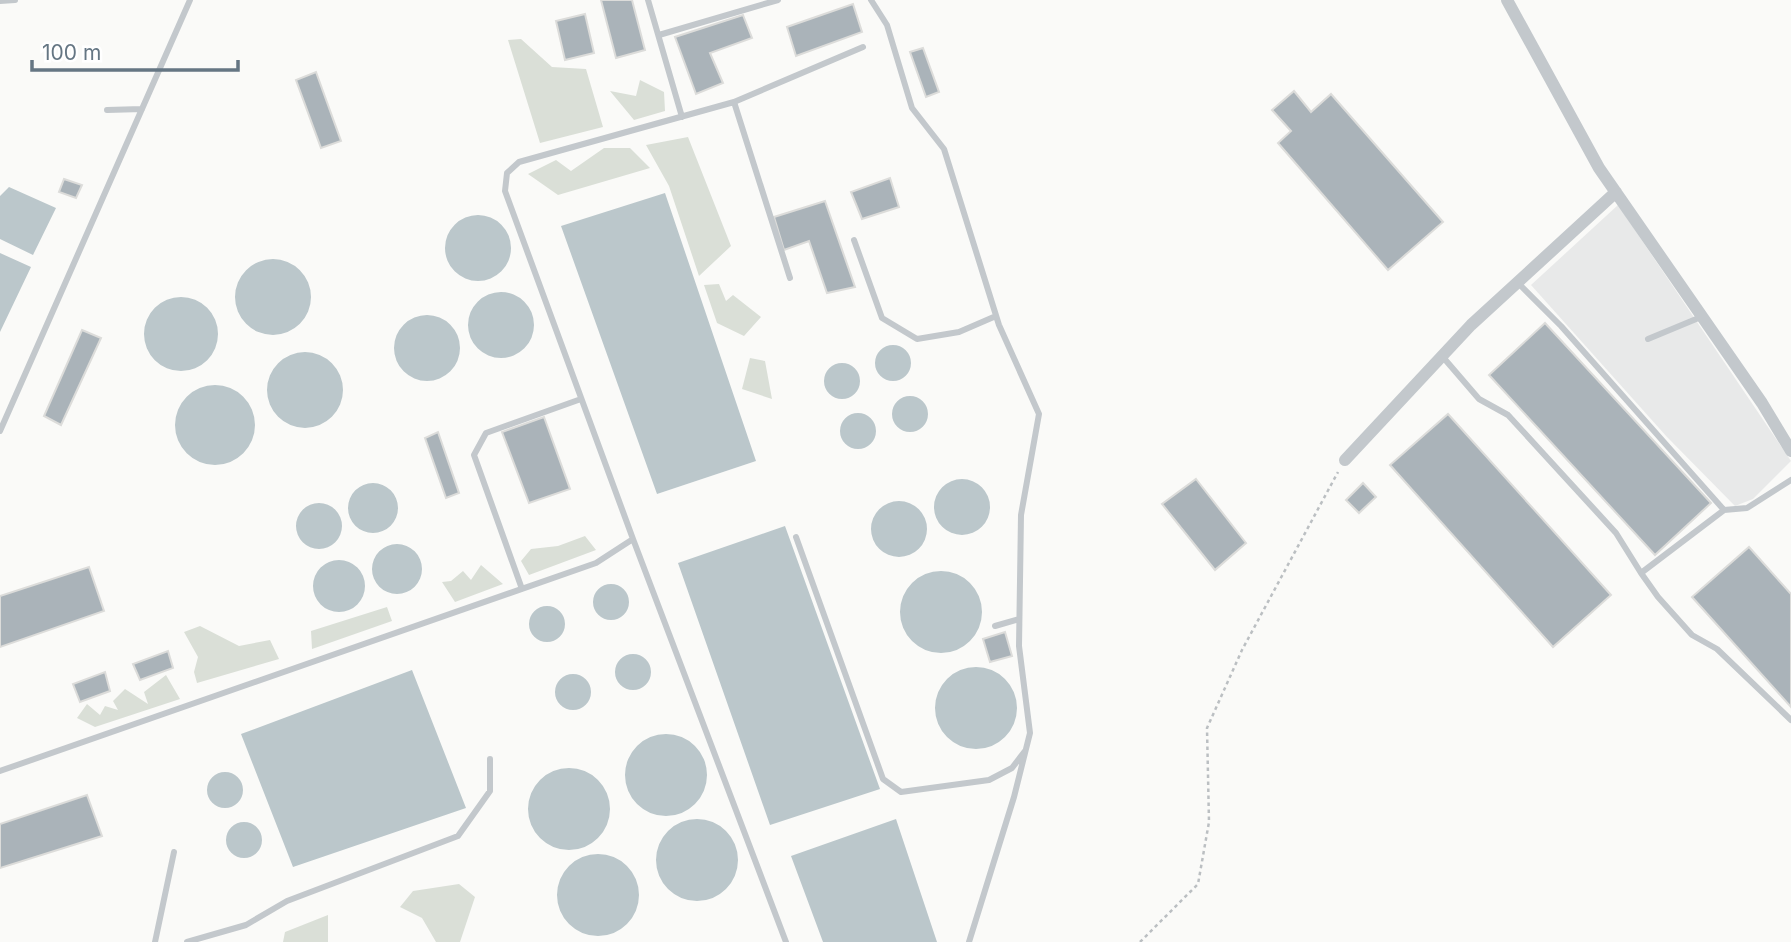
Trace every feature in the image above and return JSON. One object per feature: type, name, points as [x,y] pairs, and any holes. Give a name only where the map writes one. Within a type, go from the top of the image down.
[{"type":"street","points":[[1507,0],[1616,192],[1791,451]]},
{"type":"street","points":[[1345,460],[1442,356],[1553,248],[1616,192]]},
{"type":"lane","points":[[0,1],[15,0]]},
{"type":"lane","points":[[0,431],[190,0]]},
{"type":"lane","points":[[648,0],[682,117]]},
{"type":"lane","points":[[659,35],[778,0]]},
{"type":"lane","points":[[870,0],[887,25],[912,108],[944,149],[996,316],[1039,414],[1021,515],[1019,646],[1030,733],[969,942]]},
{"type":"lane","points":[[786,942],[505,191],[507,173],[519,162],[734,102],[863,47]]},
{"type":"lane","points":[[734,102],[790,278]]},
{"type":"lane","points":[[107,110],[142,109]]},
{"type":"lane","points":[[854,240],[882,318],[917,339],[960,332],[996,316]]},
{"type":"lane","points":[[1519,284],[1561,326],[1724,510]]},
{"type":"lane","points":[[1648,339],[1702,317]]},
{"type":"lane","points":[[1442,356],[1479,399],[1508,415],[1616,533],[1658,597],[1692,635],[1717,649],[1791,720]]},
{"type":"lane","points":[[523,589],[474,455],[486,433],[581,399]]},
{"type":"lane","points":[[1641,573],[1724,510],[1746,508],[1791,480]]},
{"type":"lane","points":[[796,537],[883,779],[901,792],[989,780],[1012,768],[1027,749]]},
{"type":"lane","points":[[0,771],[596,563],[633,539]]},
{"type":"lane","points":[[995,626],[1019,619]]},
{"type":"lane","points":[[187,942],[246,925],[287,901],[458,836],[489,792],[490,759]]},
{"type":"lane","points":[[155,942],[174,852]]},
{"type":"path","points":[[1140,942],[1198,884],[1209,822],[1207,727],[1242,650],[1345,460]]},
{"type":"shaded area","points":[[521,39],[552,67],[586,69],[603,127],[540,143],[508,40]]},
{"type":"shaded area","points":[[640,80],[664,92],[665,111],[634,120],[610,91],[636,96]]},
{"type":"shaded area","points":[[688,137],[731,246],[699,276],[669,186],[646,145]]},
{"type":"shaded area","points":[[604,148],[630,148],[650,168],[558,195],[528,174],[556,160],[571,171]]},
{"type":"shaded area","points":[[9,187],[56,208],[33,255],[0,239],[0,196]]},
{"type":"shaded area","points":[[665,193],[756,461],[657,494],[561,226]]},
{"type":"shaded area","points":[[1618,205],[1791,461],[1753,499],[1735,506],[1667,437],[1531,285]]},
{"type":"shaded area","points":[[484,215],[502,224],[509,235],[509,261],[502,272],[491,279],[472,281],[454,272],[447,261],[445,242],[454,224],[465,217]]},
{"type":"shaded area","points":[[0,253],[31,267],[0,332]]},
{"type":"shaded area","points":[[266,259],[280,259],[294,265],[305,276],[311,297],[308,312],[300,324],[280,335],[266,335],[252,329],[241,318],[235,304],[235,290],[241,276],[252,265]]},
{"type":"shaded area","points":[[719,284],[726,301],[733,295],[761,317],[744,336],[717,323],[704,285]]},
{"type":"shaded area","points":[[507,292],[525,301],[532,312],[532,338],[525,349],[514,356],[495,358],[477,349],[470,338],[468,319],[477,301],[488,294]]},
{"type":"shaded area","points":[[181,297],[202,303],[212,313],[218,334],[212,355],[202,365],[181,371],[160,365],[150,355],[144,334],[150,313],[160,303]]},
{"type":"shaded area","points":[[433,315],[451,324],[458,335],[458,361],[451,372],[440,379],[421,381],[403,372],[396,361],[394,342],[403,324],[414,317]]},
{"type":"shaded area","points":[[893,345],[906,350],[911,363],[906,376],[893,381],[880,376],[875,363],[880,350]]},
{"type":"shaded area","points":[[305,352],[320,355],[332,363],[340,375],[343,390],[340,405],[332,417],[320,425],[305,428],[290,425],[278,417],[270,405],[267,390],[270,375],[278,363],[290,355]]},
{"type":"shaded area","points":[[750,358],[765,361],[772,399],[742,389]]},
{"type":"shaded area","points":[[842,363],[855,368],[860,381],[855,394],[842,399],[829,394],[824,381],[829,368]]},
{"type":"shaded area","points":[[215,385],[230,388],[243,397],[252,410],[255,425],[252,440],[243,453],[230,462],[215,465],[200,462],[187,453],[178,440],[175,425],[178,410],[187,397],[200,388]]},
{"type":"shaded area","points":[[910,396],[923,401],[928,414],[923,427],[910,432],[897,427],[892,414],[897,401]]},
{"type":"shaded area","points":[[858,413],[871,418],[876,431],[871,444],[858,449],[845,444],[840,431],[845,418]]},
{"type":"shaded area","points":[[962,479],[973,481],[982,487],[988,496],[988,518],[982,527],[973,533],[962,535],[951,533],[942,527],[936,518],[934,507],[936,496],[942,487],[951,481]]},
{"type":"shaded area","points":[[373,483],[391,490],[398,508],[391,526],[373,533],[355,526],[348,508],[355,490]]},
{"type":"shaded area","points":[[899,501],[910,503],[919,509],[925,518],[925,540],[919,549],[910,555],[899,557],[888,555],[879,549],[873,540],[871,529],[873,518],[879,509],[888,503]]},
{"type":"shaded area","points":[[319,503],[335,510],[342,526],[335,542],[319,549],[303,542],[296,526],[303,510]]},
{"type":"shaded area","points":[[785,526],[880,789],[770,825],[678,563]]},
{"type":"shaded area","points":[[585,536],[596,550],[529,575],[521,561],[531,549],[558,546]]},
{"type":"shaded area","points":[[397,544],[415,551],[422,569],[415,587],[397,594],[379,587],[372,569],[379,551]]},
{"type":"shaded area","points":[[339,560],[358,567],[365,586],[358,605],[339,612],[320,605],[313,586],[320,567]]},
{"type":"shaded area","points":[[481,565],[503,584],[455,602],[442,582],[451,581],[463,571],[471,580]]},
{"type":"shaded area","points":[[933,571],[949,571],[964,578],[975,589],[982,604],[979,628],[970,641],[949,653],[933,653],[918,646],[907,635],[900,620],[900,604],[907,589],[918,578]]},
{"type":"shaded area","points":[[611,584],[624,589],[629,602],[624,615],[611,620],[598,615],[593,602],[598,589]]},
{"type":"shaded area","points":[[547,606],[560,611],[565,624],[560,637],[547,642],[534,637],[529,624],[534,611]]},
{"type":"shaded area","points":[[387,607],[392,621],[312,649],[311,631]]},
{"type":"shaded area","points":[[200,626],[239,646],[270,640],[279,659],[197,683],[194,672],[198,657],[184,632]]},
{"type":"shaded area","points":[[633,654],[646,659],[651,672],[646,685],[633,690],[620,685],[615,672],[620,659]]},
{"type":"shaded area","points":[[968,667],[984,667],[999,674],[1010,685],[1017,700],[1014,724],[1005,737],[984,749],[968,749],[953,742],[942,731],[935,716],[935,700],[942,685],[953,674]]},
{"type":"shaded area","points":[[412,670],[466,808],[293,867],[241,734]]},
{"type":"shaded area","points":[[573,674],[586,679],[591,692],[586,705],[573,710],[560,705],[555,692],[560,679]]},
{"type":"shaded area","points":[[166,675],[180,699],[95,727],[77,718],[87,704],[100,715],[105,706],[118,710],[113,701],[125,689],[148,704],[144,692]]},
{"type":"shaded area","points":[[658,734],[674,734],[689,741],[700,752],[707,767],[704,791],[695,804],[674,816],[658,816],[643,809],[632,798],[625,783],[625,767],[632,752],[643,741]]},
{"type":"shaded area","points":[[561,768],[577,768],[592,775],[603,786],[610,801],[607,825],[598,838],[577,850],[561,850],[546,843],[535,832],[528,817],[528,801],[535,786],[546,775]]},
{"type":"shaded area","points":[[225,772],[238,777],[243,790],[238,803],[225,808],[212,803],[207,790],[212,777]]},
{"type":"shaded area","points":[[689,819],[705,819],[720,826],[731,837],[738,852],[735,876],[726,889],[705,901],[689,901],[674,894],[663,883],[656,868],[656,852],[663,837],[674,826]]},
{"type":"shaded area","points":[[896,819],[937,942],[823,942],[791,856]]},
{"type":"shaded area","points":[[244,822],[257,827],[262,840],[257,853],[244,858],[231,853],[226,840],[231,827]]},
{"type":"shaded area","points":[[590,854],[606,854],[621,861],[632,872],[639,887],[636,911],[627,924],[606,936],[590,936],[575,929],[564,918],[557,903],[557,887],[564,872],[575,861]]},
{"type":"shaded area","points":[[459,884],[475,897],[460,942],[436,942],[422,918],[400,907],[413,891]]},
{"type":"shaded area","points":[[328,915],[328,942],[283,942],[285,932]]},
{"type":"building","points":[[601,0],[632,0],[645,50],[616,58]]},
{"type":"building","points":[[853,4],[862,32],[796,56],[787,27]]},
{"type":"building","points":[[585,14],[594,53],[565,60],[556,21]]},
{"type":"building","points":[[743,15],[752,38],[710,53],[723,83],[696,94],[675,37]]},
{"type":"building","points":[[923,48],[939,92],[926,97],[910,52]]},
{"type":"building","points":[[316,72],[341,141],[321,148],[296,80]]},
{"type":"building","points":[[1294,91],[1311,112],[1331,94],[1443,222],[1388,270],[1278,143],[1291,131],[1272,110]]},
{"type":"building","points":[[890,178],[899,207],[862,219],[851,192]]},
{"type":"building","points":[[64,179],[82,185],[76,198],[59,192]]},
{"type":"building","points":[[825,201],[855,287],[827,293],[809,241],[784,250],[774,217]]},
{"type":"building","points":[[1545,323],[1711,503],[1655,555],[1489,375]]},
{"type":"building","points":[[82,330],[101,338],[61,425],[44,416]]},
{"type":"building","points":[[1448,414],[1611,595],[1553,647],[1390,465]]},
{"type":"building","points":[[544,417],[570,489],[529,503],[502,432]]},
{"type":"building","points":[[438,432],[459,493],[446,498],[425,438]]},
{"type":"building","points":[[1196,479],[1246,543],[1215,570],[1162,504]]},
{"type":"building","points":[[1363,483],[1376,497],[1359,513],[1346,500]]},
{"type":"building","points":[[1749,547],[1791,594],[1791,707],[1692,597]]},
{"type":"building","points":[[89,567],[104,611],[0,647],[0,596]]},
{"type":"building","points":[[1005,632],[1012,656],[990,662],[983,639]]},
{"type":"building","points":[[168,651],[173,668],[140,680],[133,664]]},
{"type":"building","points":[[105,672],[110,691],[80,702],[73,684]]},
{"type":"building","points":[[87,795],[102,836],[0,868],[0,824]]}]
